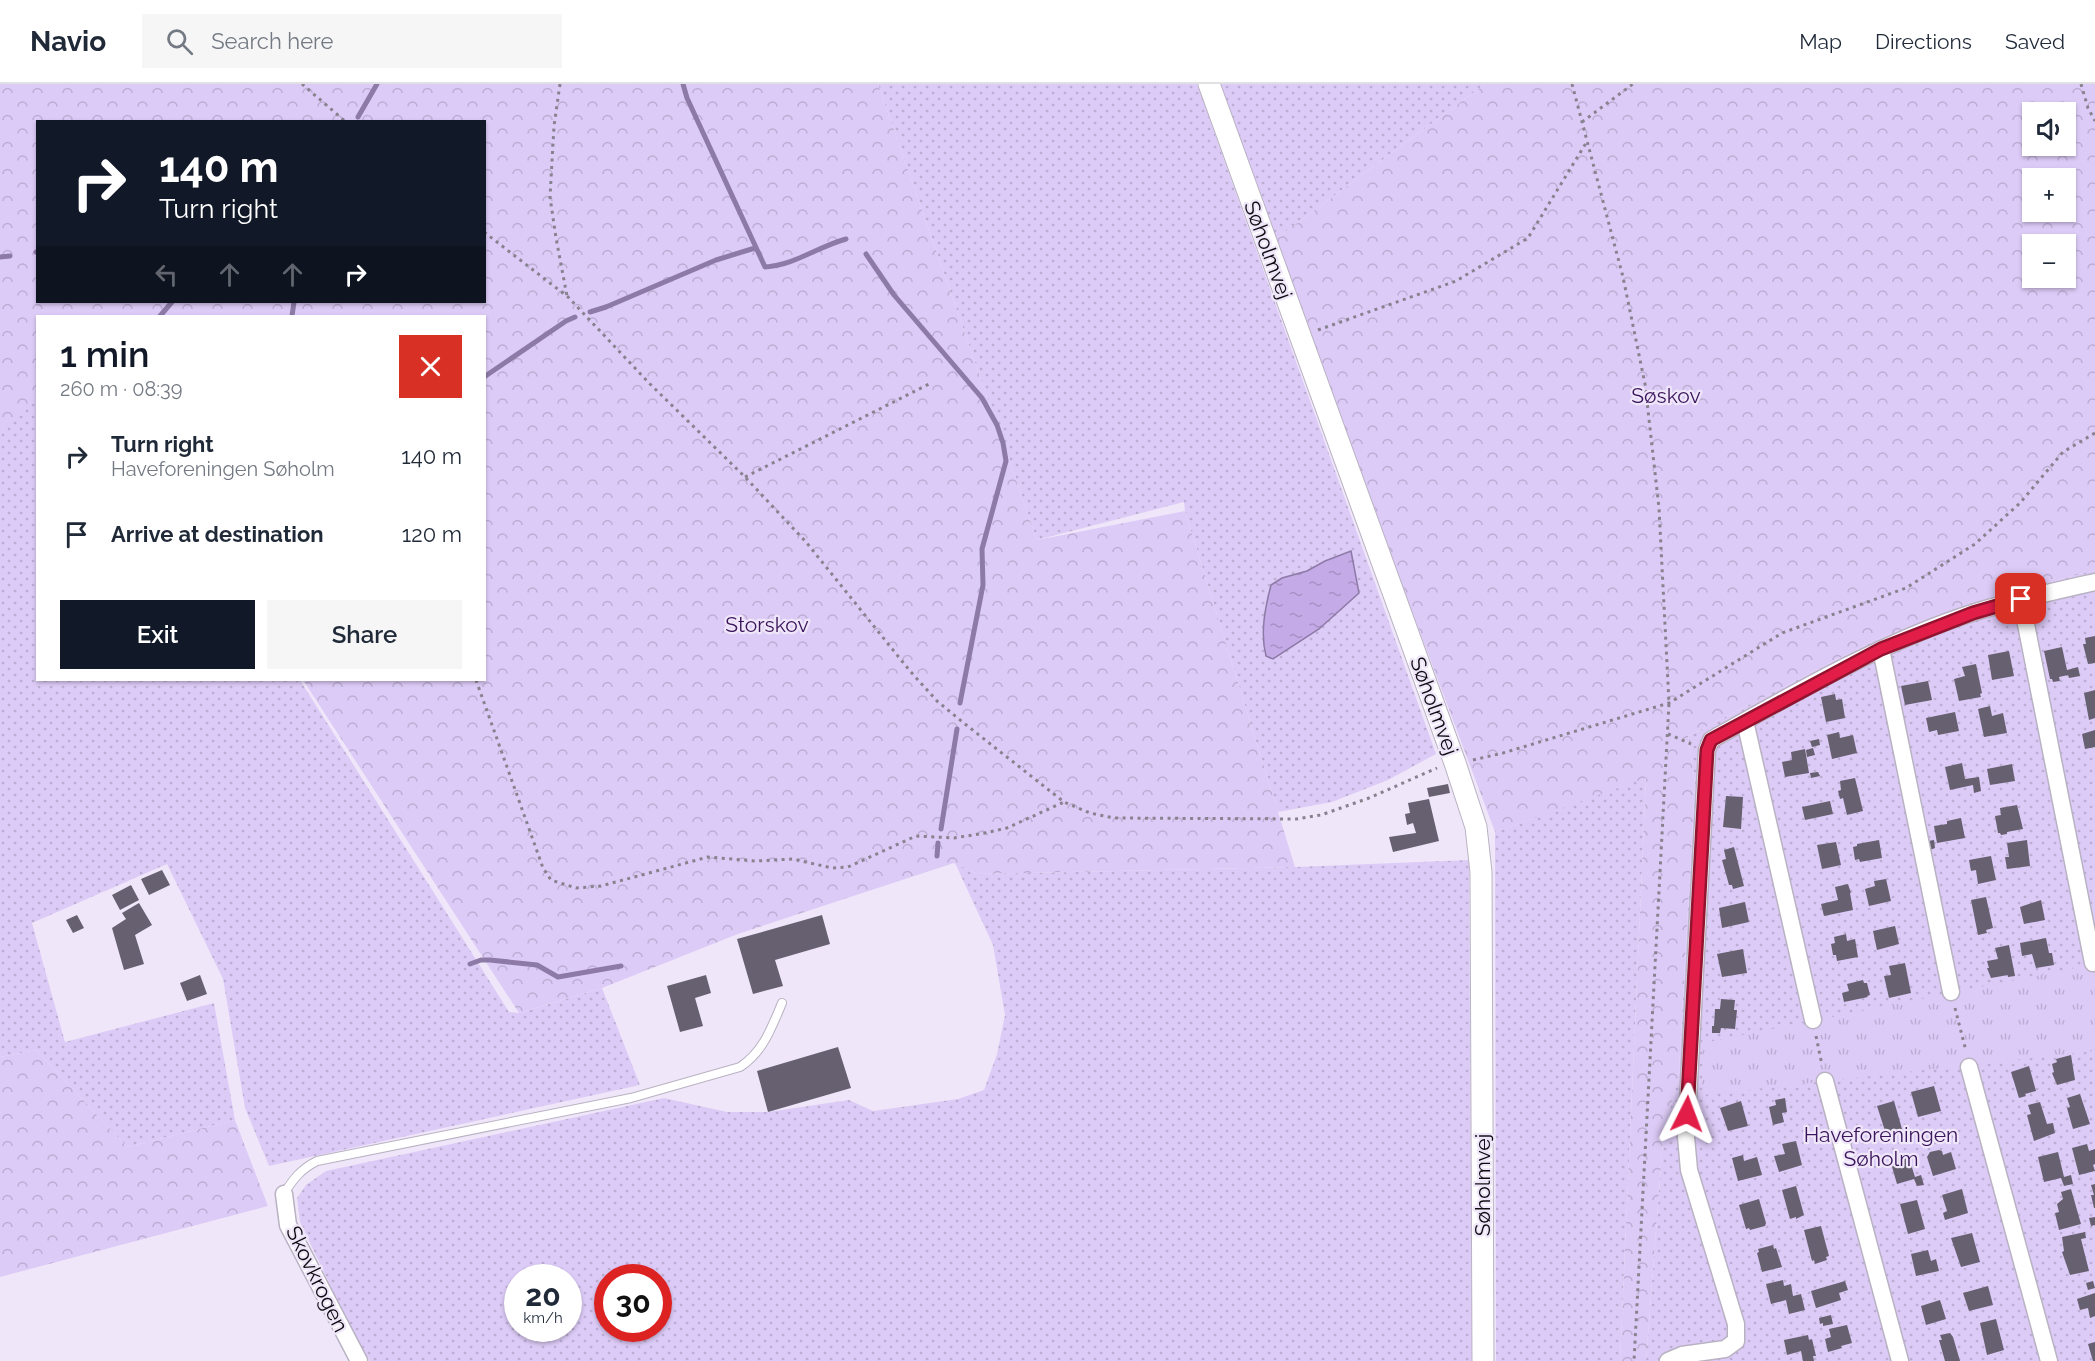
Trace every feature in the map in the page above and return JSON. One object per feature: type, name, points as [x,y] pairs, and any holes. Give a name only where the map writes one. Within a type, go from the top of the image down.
[{"type":"street","name":"Søholmvej","points":[[1209,84],[1455,763],[1476,827],[1481,872],[1483,1361]]},
{"type":"street","points":[[1668,1361],[1682,1355],[1725,1349],[1736,1341],[1736,1324],[1689,1170],[1686,1137],[1707,750],[1711,740],[1881,649],[1973,613],[2095,582]]},
{"type":"street","points":[[2021,599],[2093,963]]},
{"type":"street","points":[[1881,649],[1951,992]]},
{"type":"street","points":[[1745,720],[1813,1020]]},
{"type":"street","points":[[1969,1066],[2049,1361]]},
{"type":"street","points":[[1826,1081],[1900,1361]]},
{"type":"street","name":"Skovkrogen","points":[[284,1194],[288,1225],[359,1361]]},
{"type":"lane","points":[[284,1194],[292,1179],[304,1167],[317,1161],[631,1098],[740,1067],[751,1060],[764,1044],[782,1004]]},
{"type":"path","points":[[302,84],[344,120]]},
{"type":"path","points":[[560,84],[554,126],[550,197],[568,297]]},
{"type":"path","points":[[1572,84],[1623,277],[1645,384],[1659,508],[1669,704],[1634,1361]]},
{"type":"path","points":[[1582,122],[1633,84]]},
{"type":"path","points":[[2081,84],[2088,108],[2095,121]]},
{"type":"path","points":[[1300,337],[1456,281],[1528,238],[1587,142]]},
{"type":"path","points":[[486,234],[568,297],[649,383],[745,477],[806,542],[937,701],[1064,802],[1090,813],[1114,818],[1296,819],[1321,815],[1369,798],[1427,771],[1503,753],[1669,704],[1782,633],[1906,588],[1975,544],[2019,503],[2063,452],[2095,433]]},
{"type":"path","points":[[745,477],[929,384]]},
{"type":"path","points":[[476,681],[543,868],[551,880],[576,888],[601,886],[708,857],[756,861],[793,859],[832,868],[848,867],[916,836],[954,838],[986,833],[1007,828],[1064,802]]},
{"type":"path","points":[[1668,734],[1707,750]]},
{"type":"path","points":[[1951,992],[1969,1066]]},
{"type":"path","points":[[1813,1020],[1826,1081]]},
{"type":"green space","name":"Storskov","points":[[0,84],[878,84],[1037,540],[1185,511],[1295,867],[977,874],[954,863],[738,934],[602,988],[519,1013],[304,681],[486,681],[486,315],[36,315],[36,401],[0,430]]},
{"type":"green space","points":[[878,84],[1197,84],[1436,754],[1388,780],[1332,802],[1278,812],[1184,502],[1037,540]]},
{"type":"green space","points":[[1219,84],[1485,84],[1273,241]]},
{"type":"green space","name":"Søskov","points":[[1485,84],[2095,84],[2095,570],[1964,605],[1875,640],[1688,736],[1695,784],[1679,1071],[1663,1140],[1646,1361],[1620,1361],[1646,778],[1495,832],[1273,241]]},
{"type":"green space","points":[[36,398],[36,681],[301,681],[509,1012],[519,1013],[602,988],[640,1085],[269,1166],[245,1108],[223,979],[167,864],[32,923],[65,1042],[214,1003],[235,1120],[127,1147],[36,1050],[0,1057],[0,428]]},
{"type":"green space","name":"Haveforeningen Søholm","points":[[2095,570],[2095,1361],[1646,1361],[1663,1140],[1679,1071],[1695,784],[1688,736],[1875,640],[1964,605]]},
{"type":"green space","points":[[1646,777],[1620,1361],[1496,1361],[1495,832]]},
{"type":"green space","points":[[1469,860],[1472,1361],[370,1361],[350,1327],[300,1222],[297,1198],[306,1185],[326,1171],[664,1098],[727,1112],[768,1112],[849,1100],[873,1111],[958,1099],[984,1090],[997,1054],[1005,1015],[993,945],[955,863],[977,874],[1295,867]]},
{"type":"green space","points":[[2095,964],[2095,1051],[1702,1095],[1703,1043]]},
{"type":"green space","points":[[36,1050],[127,1147],[235,1120],[268,1206],[0,1277],[0,1057]]},
{"type":"water","points":[[1351,551],[1359,593],[1319,629],[1273,659],[1266,656],[1263,629],[1271,585],[1282,578],[1307,571]]},
{"type":"building","points":[[2095,636],[2095,663],[2088,664],[2083,644],[2086,644],[2085,638]]},
{"type":"building","points":[[2062,647],[2067,670],[2078,667],[2080,676],[2059,677],[2060,681],[2053,682],[2050,679],[2044,651]]},
{"type":"building","points":[[2009,651],[2014,676],[1992,680],[1988,655]]},
{"type":"building","points":[[1976,664],[1981,697],[1959,701],[1954,679],[1965,676],[1962,667]]},
{"type":"building","points":[[1928,681],[1932,700],[1905,705],[1901,686]]},
{"type":"building","points":[[2095,690],[2095,718],[2089,720],[2084,693]]},
{"type":"building","points":[[1835,694],[1836,700],[1842,699],[1845,718],[1826,722],[1821,697]]},
{"type":"building","points":[[1990,706],[1992,716],[2003,713],[2007,733],[1984,737],[1978,709]]},
{"type":"building","points":[[1955,712],[1959,731],[1938,735],[1937,730],[1929,732],[1926,718]]},
{"type":"building","points":[[2095,730],[2095,747],[2085,749],[2082,734]]},
{"type":"building","points":[[1839,732],[1840,738],[1853,735],[1857,753],[1832,759],[1827,735]]},
{"type":"building","points":[[1819,739],[1820,745],[1812,747],[1810,741]]},
{"type":"building","points":[[1813,748],[1815,755],[1807,757],[1806,750]]},
{"type":"building","points":[[1805,749],[1809,773],[1785,777],[1782,762],[1792,760],[1791,752]]},
{"type":"building","points":[[1962,763],[1965,779],[1979,777],[1981,791],[1974,793],[1973,785],[1950,790],[1945,767]]},
{"type":"building","points":[[2012,764],[2015,781],[1990,785],[1987,769]]},
{"type":"building","points":[[1818,772],[1820,776],[1811,778],[1810,773]]},
{"type":"building","points":[[1855,778],[1863,811],[1847,815],[1843,798],[1840,799],[1838,791],[1841,790],[1840,781]]},
{"type":"building","points":[[1448,784],[1450,793],[1429,797],[1427,788]]},
{"type":"building","points":[[1726,796],[1743,797],[1741,829],[1723,827]]},
{"type":"building","points":[[1429,799],[1439,841],[1393,852],[1389,837],[1416,833],[1413,823],[1407,825],[1405,814],[1410,813],[1408,803]]},
{"type":"building","points":[[1830,801],[1833,814],[1805,820],[1802,807]]},
{"type":"building","points":[[2017,805],[2023,829],[2001,835],[1998,833],[1995,816],[2001,815],[2000,808]]},
{"type":"building","points":[[1961,818],[1965,838],[1937,843],[1934,826]]},
{"type":"building","points":[[1879,840],[1882,858],[1860,862],[1859,859],[1855,860],[1853,847],[1857,844]]},
{"type":"building","points":[[1934,840],[1935,848],[1930,850],[1928,841]]},
{"type":"building","points":[[2027,840],[2030,866],[2007,869],[2005,857],[2009,857],[2007,843]]},
{"type":"building","points":[[1836,842],[1841,865],[1822,869],[1817,845]]},
{"type":"building","points":[[1734,847],[1744,886],[1733,889],[1732,885],[1729,885],[1722,860],[1726,859],[1724,850]]},
{"type":"building","points":[[1991,856],[1996,880],[1978,884],[1976,870],[1971,871],[1969,860]]},
{"type":"building","points":[[162,870],[170,885],[149,895],[141,879]]},
{"type":"building","points":[[1886,879],[1891,901],[1869,906],[1865,889],[1875,886],[1874,881]]},
{"type":"building","points":[[1848,884],[1853,910],[1824,916],[1821,904],[1838,900],[1835,887]]},
{"type":"building","points":[[131,885],[139,900],[120,910],[112,895]]},
{"type":"building","points":[[1986,897],[1993,928],[1986,930],[1987,933],[1978,935],[1971,900]]},
{"type":"building","points":[[2041,900],[2045,920],[2024,924],[2020,907]]},
{"type":"building","points":[[1745,902],[1749,922],[1722,928],[1719,908]]},
{"type":"building","points":[[139,903],[152,925],[135,935],[144,964],[124,970],[112,928],[126,919],[122,913]]},
{"type":"building","points":[[77,915],[84,928],[73,933],[66,920]]},
{"type":"building","points":[[822,915],[830,944],[775,960],[783,986],[753,994],[737,939]]},
{"type":"building","points":[[1895,926],[1899,944],[1877,950],[1873,931]]},
{"type":"building","points":[[1846,934],[1847,941],[1855,939],[1858,957],[1837,961],[1831,944],[1835,943],[1834,937]]},
{"type":"building","points":[[2046,938],[2054,965],[2036,968],[2032,954],[2022,956],[2020,943]]},
{"type":"building","points":[[2009,945],[2015,976],[1991,978],[1987,961],[1998,959],[1995,948]]},
{"type":"building","points":[[1743,949],[1747,973],[1722,977],[1717,954]]},
{"type":"building","points":[[1905,963],[1911,993],[1889,998],[1884,976],[1891,975],[1889,966]]},
{"type":"building","points":[[200,975],[207,994],[187,1001],[180,983]]},
{"type":"building","points":[[706,975],[711,993],[695,998],[703,1026],[680,1032],[667,986]]},
{"type":"building","points":[[1863,980],[1867,983],[1870,995],[1844,1002],[1842,993],[1849,991],[1847,984]]},
{"type":"building","points":[[1721,999],[1735,1000],[1734,1010],[1737,1010],[1735,1029],[1721,1028],[1720,1033],[1712,1033],[1715,1009],[1720,1009]]},
{"type":"building","points":[[838,1047],[851,1088],[768,1112],[757,1071]]},
{"type":"building","points":[[2071,1055],[2075,1080],[2057,1085],[2052,1073],[2054,1072],[2052,1064],[2057,1062],[2056,1059]]},
{"type":"building","points":[[2029,1066],[2036,1091],[2019,1098],[2011,1072]]},
{"type":"building","points":[[1934,1086],[1941,1111],[1918,1117],[1911,1092]]},
{"type":"building","points":[[2080,1094],[2090,1124],[2073,1129],[2067,1108],[2070,1107],[2067,1098]]},
{"type":"building","points":[[1785,1098],[1787,1112],[1782,1113],[1784,1122],[1773,1125],[1769,1107],[1776,1105],[1775,1100]]},
{"type":"building","points":[[1741,1101],[1748,1126],[1728,1131],[1720,1108]]},
{"type":"building","points":[[1894,1101],[1902,1129],[1886,1134],[1877,1106]]},
{"type":"building","points":[[2040,1102],[2047,1124],[2053,1123],[2055,1133],[2034,1141],[2027,1115],[2031,1114],[2028,1105]]},
{"type":"building","points":[[1796,1141],[1802,1165],[1779,1172],[1774,1156],[1785,1154],[1782,1144]]},
{"type":"building","points":[[2087,1144],[2089,1151],[2095,1149],[2095,1164],[2093,1165],[2095,1171],[2079,1175],[2072,1148]]},
{"type":"building","points":[[1939,1150],[1943,1155],[1951,1152],[1956,1169],[1933,1176],[1927,1157],[1930,1152]]},
{"type":"building","points":[[2058,1152],[2064,1177],[2071,1175],[2073,1184],[2064,1186],[2061,1178],[2044,1182],[2038,1157]]},
{"type":"building","points":[[1743,1155],[1744,1161],[1757,1157],[1762,1175],[1738,1181],[1732,1158]]},
{"type":"building","points":[[1908,1155],[1915,1177],[1921,1175],[1924,1185],[1917,1186],[1914,1179],[1897,1184],[1890,1160]]},
{"type":"building","points":[[2095,1184],[2095,1208],[2094,1208],[2091,1185]]},
{"type":"building","points":[[1796,1186],[1804,1215],[1790,1219],[1782,1190]]},
{"type":"building","points":[[1962,1189],[1968,1213],[1945,1220],[1943,1213],[1947,1211],[1942,1195]]},
{"type":"building","points":[[2071,1189],[2081,1224],[2059,1230],[2055,1213],[2059,1212],[2057,1204],[2063,1199],[2061,1192]]},
{"type":"building","points":[[1759,1199],[1765,1226],[1746,1229],[1739,1205]]},
{"type":"building","points":[[1917,1200],[1925,1229],[1908,1234],[1900,1204]]},
{"type":"building","points":[[2095,1217],[2095,1225],[2091,1226],[2089,1218]]},
{"type":"building","points":[[1821,1226],[1829,1256],[1826,1257],[1827,1260],[1815,1264],[1814,1260],[1812,1261],[1804,1230]]},
{"type":"building","points":[[2085,1232],[2086,1238],[2081,1239],[2089,1271],[2070,1275],[2062,1252],[2064,1251],[2062,1237]]},
{"type":"building","points":[[1972,1233],[1980,1262],[1961,1267],[1951,1238]]},
{"type":"building","points":[[1773,1245],[1782,1267],[1762,1272],[1758,1249]]},
{"type":"building","points":[[1928,1250],[1931,1261],[1936,1259],[1939,1271],[1916,1276],[1911,1254]]},
{"type":"building","points":[[1783,1280],[1784,1286],[1791,1284],[1793,1296],[1801,1294],[1805,1310],[1789,1314],[1786,1300],[1771,1304],[1766,1284]]},
{"type":"building","points":[[1845,1281],[1848,1290],[1839,1293],[1841,1300],[1816,1308],[1811,1291]]},
{"type":"building","points":[[2093,1281],[2095,1288],[2088,1290],[2086,1283]]},
{"type":"building","points":[[1988,1286],[1993,1305],[1969,1311],[1963,1293]]},
{"type":"building","points":[[2095,1293],[2095,1316],[2090,1318],[2088,1308],[2080,1310],[2077,1299]]},
{"type":"building","points":[[1940,1300],[1946,1319],[1926,1325],[1921,1306]]},
{"type":"building","points":[[1831,1315],[1833,1324],[1823,1326],[1823,1323],[1820,1324],[1819,1318]]},
{"type":"building","points":[[1996,1319],[2004,1350],[1987,1355],[1980,1323]]},
{"type":"building","points":[[1847,1325],[1852,1343],[1828,1352],[1825,1339],[1831,1337],[1829,1329]]},
{"type":"building","points":[[1950,1333],[1960,1361],[1945,1361],[1939,1340],[1942,1340],[1940,1335]]},
{"type":"building","points":[[1808,1335],[1809,1340],[1812,1339],[1816,1356],[1813,1356],[1814,1361],[1803,1361],[1801,1351],[1787,1355],[1784,1340]]},
{"type":"building","points":[[2095,1342],[2095,1361],[2093,1361],[2088,1344]]},
{"type":"waterway","points":[[358,117],[377,84]]},
{"type":"waterway","points":[[683,84],[687,98],[765,267],[786,263],[846,239]]},
{"type":"waterway","points":[[590,312],[716,260],[755,248]]},
{"type":"waterway","points":[[866,254],[894,295],[982,398],[997,425],[1003,443],[1006,461],[982,549],[983,585],[960,703]]},
{"type":"waterway","points":[[0,257],[10,256]]},
{"type":"waterway","points":[[161,315],[171,303]]},
{"type":"waterway","points":[[292,315],[294,303]]},
{"type":"waterway","points":[[486,376],[575,317]]},
{"type":"waterway","points":[[941,829],[957,729]]},
{"type":"waterway","points":[[937,856],[938,843]]},
{"type":"waterway","points":[[470,964],[490,960],[537,965],[558,977],[621,966]]},
{"type":"route","points":[[1687,1114],[1707,750],[1711,740],[1881,649],[1973,613],[2021,599]]}]
